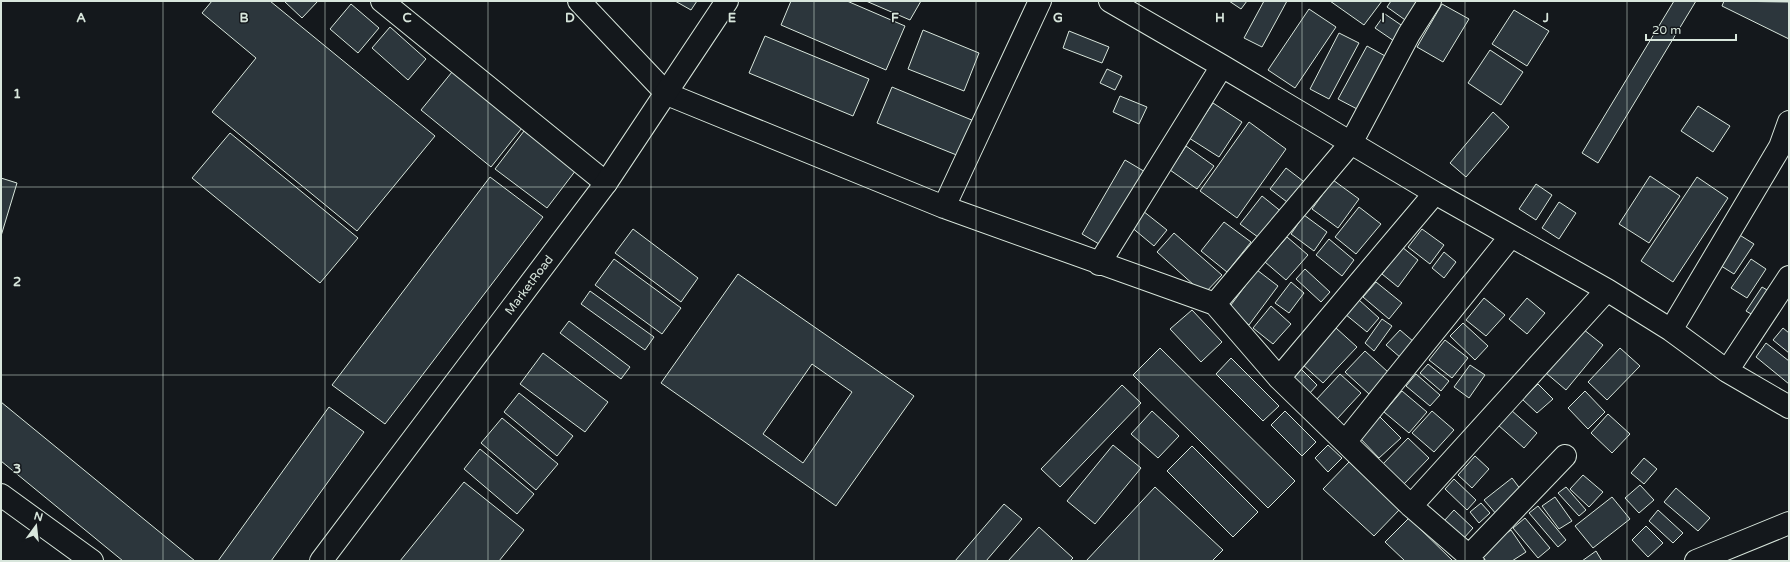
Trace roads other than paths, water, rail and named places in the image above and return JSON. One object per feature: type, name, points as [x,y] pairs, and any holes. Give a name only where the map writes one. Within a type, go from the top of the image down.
[{"type":"street","points":[[382,1],[606,183]]},
{"type":"street","points":[[579,1],[667,94],[944,207],[1099,264],[1215,304],[1279,378],[1412,506],[1471,558],[1565,456]]},
{"type":"street","name":"MarketRoad","points":[[321,561],[606,183],[667,94],[698,42],[727,1]]},
{"type":"street","points":[[944,207],[1040,1]]},
{"type":"street","points":[[1110,1],[1435,193],[1607,290],[1671,330],[1727,371],[1789,406]]},
{"type":"street","points":[[1215,304],[1351,143],[1409,34],[1430,1]]},
{"type":"street","points":[[1099,264],[1222,66]]},
{"type":"street","points":[[1671,330],[1780,147],[1789,122]]},
{"type":"street","points":[[1279,378],[1435,193]]},
{"type":"street","points":[[1345,442],[1511,236]]},
{"type":"street","points":[[1727,371],[1789,277]]},
{"type":"street","points":[[1412,506],[1607,290]]},
{"type":"street","points":[[1,495],[92,561]]},
{"type":"street","points":[[1696,561],[1789,523]]}]
